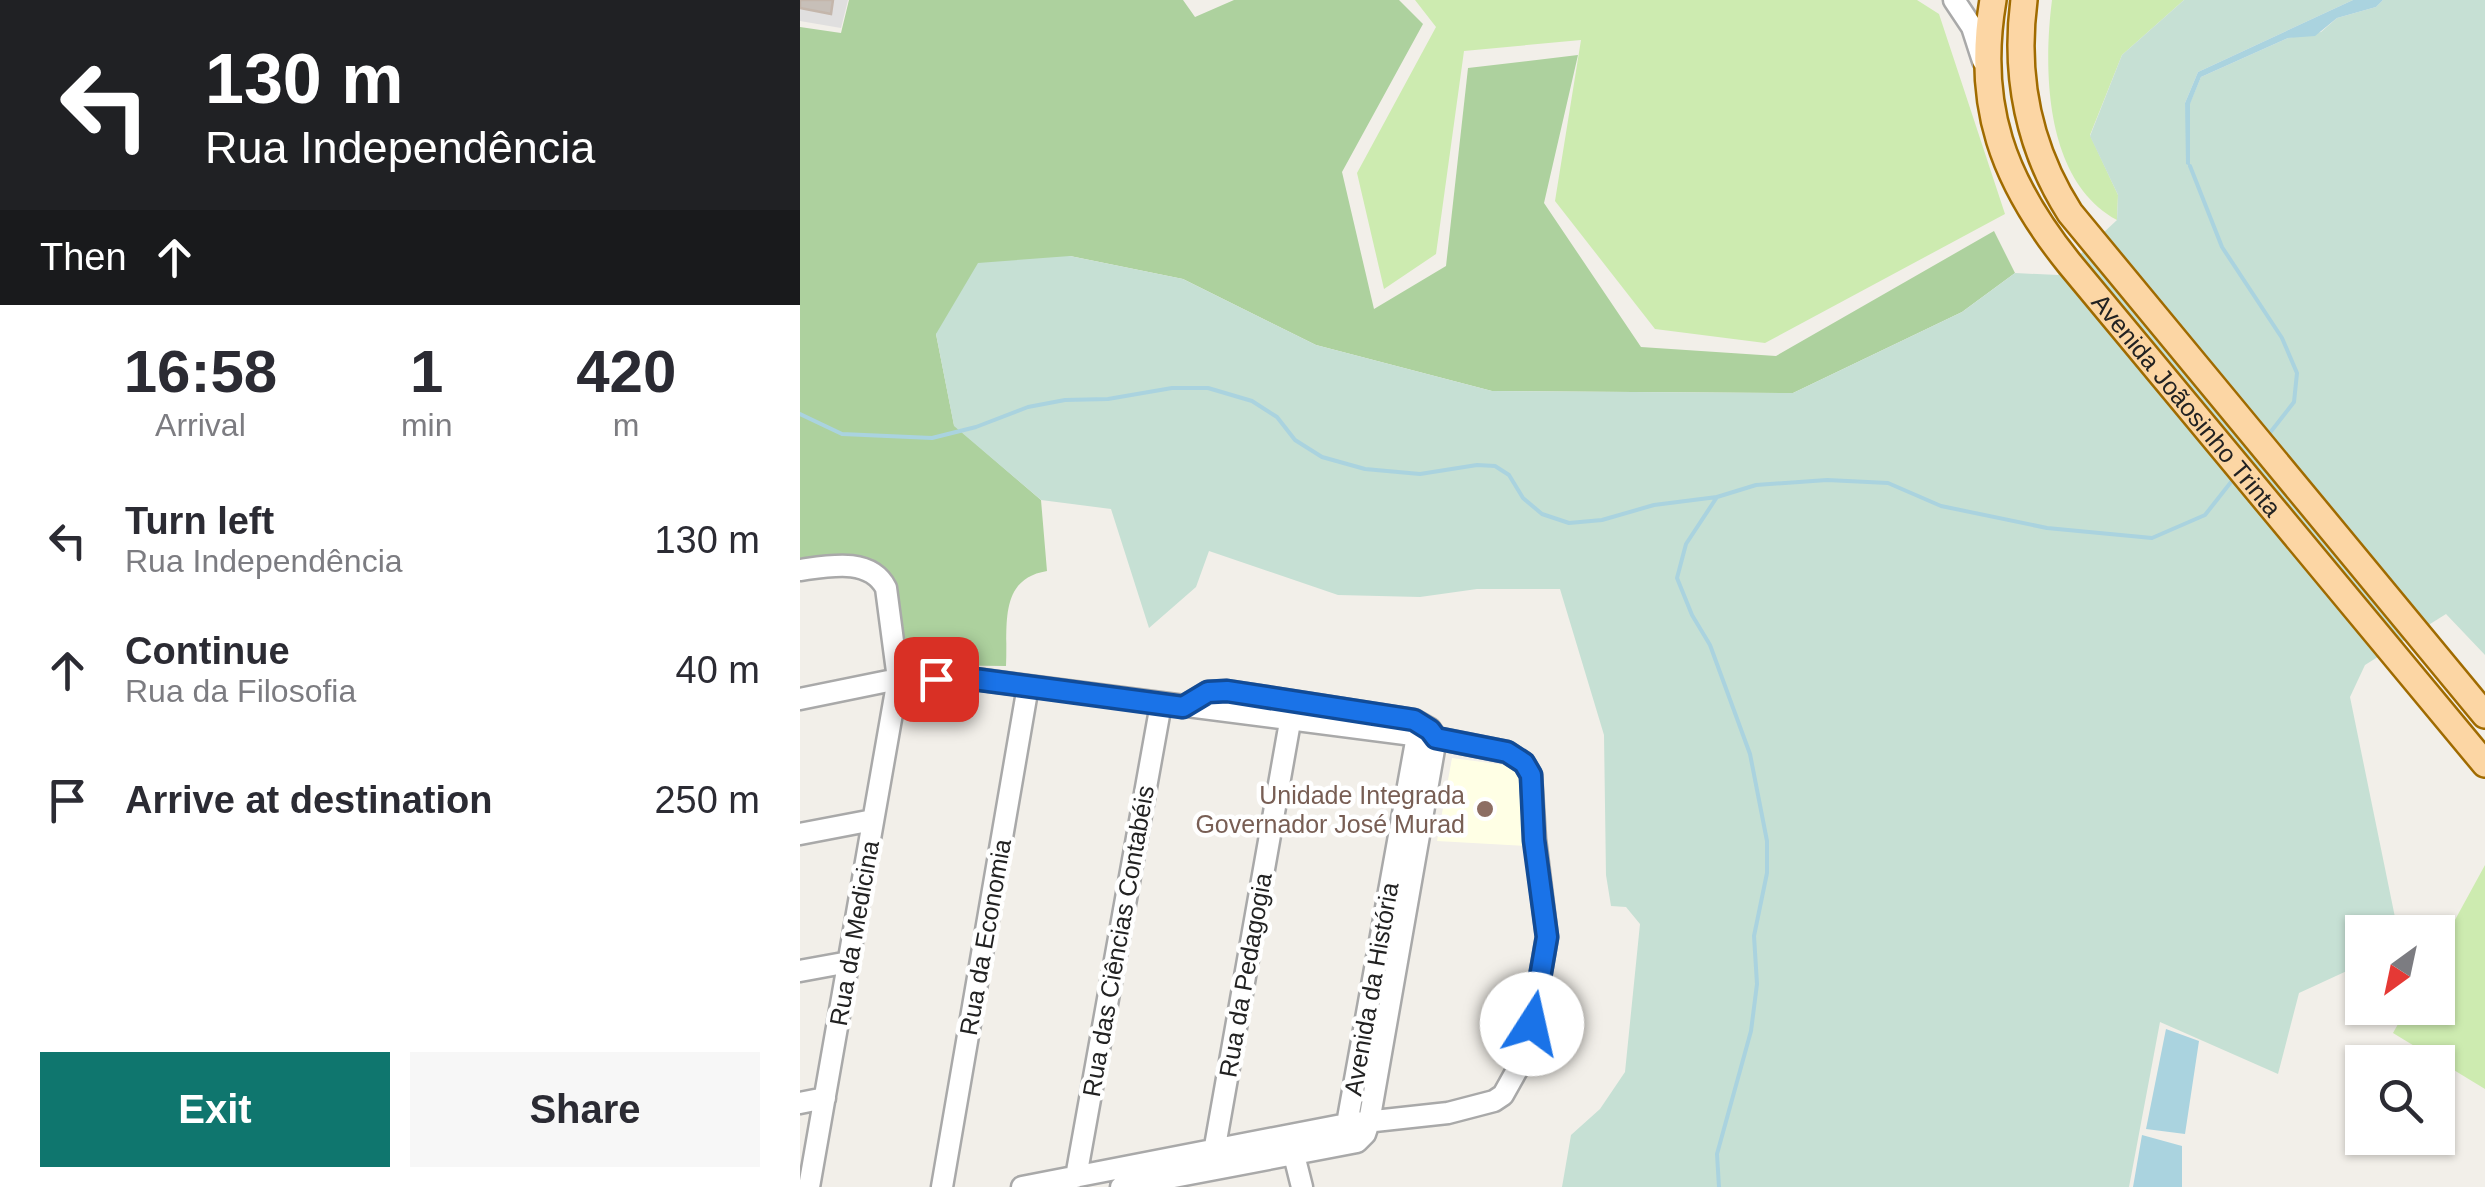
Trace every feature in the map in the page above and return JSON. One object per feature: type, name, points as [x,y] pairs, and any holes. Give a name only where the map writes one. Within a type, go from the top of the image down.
[{"type":"main road","name":"Avenida Joãosinho Trinta","points":[[1992,0],[1985,68],[1992,114],[2011,174],[2031,212],[2069,263],[2485,764]]},
{"type":"main road","name":"Avenida Joãosinho Trinta","points":[[2024,0],[2022,74],[2031,130],[2052,184],[2092,243],[2485,714]]},
{"type":"main road","points":[[2448,719],[2485,782]]},
{"type":"street","points":[[1954,0],[1972,27],[1985,68]]},
{"type":"street","name":"Rua da Medicina","points":[[800,570],[855,566],[866,568],[882,580],[898,679],[810,1187]]},
{"type":"street","points":[[800,700],[898,679],[974,679],[1426,737],[1507,752],[1524,763],[1531,775],[1534,840],[1547,937],[1527,1052],[1500,1098],[1448,1112],[1370,1122]]},
{"type":"street","name":"Rua da Economia","points":[[942,1187],[1028,686]]},
{"type":"street","points":[[1183,707],[1208,692],[1227,691],[1414,720],[1430,730],[1426,737]]},
{"type":"street","name":"Rua das Ciências Contabéis","points":[[1076,1177],[1161,704]]},
{"type":"street","name":"Rua da Pedagogia","points":[[1215,1160],[1290,722]]},
{"type":"street","name":"Avenida da História","points":[[1022,1187],[1215,1160],[1294,1155],[1357,1142],[1365,1134],[1370,1122],[1426,737]]},
{"type":"street","name":"Avenida da História","points":[[1347,1124],[1426,737]]},
{"type":"street","points":[[800,834],[874,820]]},
{"type":"street","points":[[800,972],[848,962]]},
{"type":"street","points":[[800,1103],[825,1098]]},
{"type":"street","name":"Avenida da História","points":[[1120,1187],[1347,1124],[1370,1122]]},
{"type":"street","points":[[1294,1155],[1302,1187]]},
{"type":"shaded area","points":[[800,0],[848,0],[841,28],[800,21]]},
{"type":"shaded area","points":[[2184,0],[2353,0],[2198,72],[2185,103],[2190,165],[2190,103],[2201,77],[2288,38],[2321,32],[2337,18],[2376,7],[2383,0],[2485,0],[2485,655],[2446,614],[2365,665],[2350,697],[2395,915],[2345,915],[2345,972],[2299,993],[2278,1074],[2160,1022],[2129,1187],[1562,1187],[1571,1135],[1600,1109],[1625,1072],[1640,924],[1626,907],[1611,906],[1606,875],[1604,735],[1560,589],[1477,589],[1420,597],[1338,595],[1209,551],[1196,587],[1149,628],[1111,509],[1041,500],[954,426],[936,334],[978,263],[1070,256],[1183,279],[1316,345],[1492,391],[1793,393],[1962,312],[2015,273],[2058,275],[2117,220],[2118,195],[2090,136],[2122,55]]},
{"type":"shaded area","name":"Unidade Integrada Governador José Murad","points":[[1452,758],[1513,766],[1528,777],[1527,846],[1437,841]]},
{"type":"green space","points":[[849,0],[1183,0],[1195,17],[1234,0],[1399,0],[1423,24],[1342,172],[1374,309],[1446,266],[1468,68],[1578,55],[1544,203],[1641,347],[1776,356],[1994,231],[2015,273],[1962,312],[1793,393],[1492,391],[1316,345],[1183,279],[1070,256],[936,334],[954,425],[1041,500],[1047,571],[1031,576],[1013,594],[1007,620],[1006,666],[907,665],[896,584],[885,572],[800,565],[800,27],[841,33]]},
{"type":"green space","points":[[1415,0],[1917,0],[1939,14],[2005,214],[1765,343],[1655,329],[1555,201],[1581,40],[1464,51],[1436,254],[1384,289],[1357,173],[1436,27]]},
{"type":"green space","points":[[2052,0],[2184,0],[2122,55],[2090,135],[2118,195],[2117,220],[2093,202],[2075,179],[2062,152],[2050,91]]},
{"type":"green space","points":[[2485,865],[2485,1089],[2455,1071],[2455,1045],[2413,1045],[2393,1033],[2397,1025],[2455,1025],[2455,920]]},
{"type":"water","points":[[2353,0],[2383,0],[2376,7],[2337,18],[2315,36],[2288,38],[2201,77],[2190,104],[2190,166],[2186,164],[2185,103],[2198,72]]},
{"type":"water","points":[[2166,1029],[2199,1041],[2185,1134],[2146,1129]]},
{"type":"water","points":[[2142,1135],[2182,1146],[2182,1187],[2133,1187]]},
{"type":"building","points":[[800,0],[833,0],[831,14],[800,8]]},
{"type":"waterway","points":[[2190,166],[2222,247],[2282,338],[2297,373],[2294,402],[2269,434]]},
{"type":"waterway","points":[[800,414],[842,434],[932,438],[976,427],[1028,407],[1065,400],[1108,399],[1172,388],[1208,388],[1252,401],[1277,417],[1295,440],[1322,457],[1365,469],[1420,474],[1495,466],[1509,475],[1523,498],[1542,514],[1569,523],[1602,520],[1654,505],[1717,497]]},
{"type":"waterway","points":[[1719,1187],[1717,1154],[1751,1031],[1757,984],[1754,936],[1767,873],[1767,841],[1750,754],[1710,645],[1677,578],[1686,544],[1717,497],[1756,485],[1827,480],[1888,483],[1941,506],[2047,528],[2152,538],[2205,515],[2235,477]]},
{"type":"place","name":"Unidade Integrada Governador José Murad","points":[[1485,809]]},
{"type":"route","points":[[936,679],[974,679],[1183,707],[1208,692],[1227,691],[1414,720],[1436,738],[1515,755],[1531,775],[1534,840],[1547,937],[1532,1024]]}]
